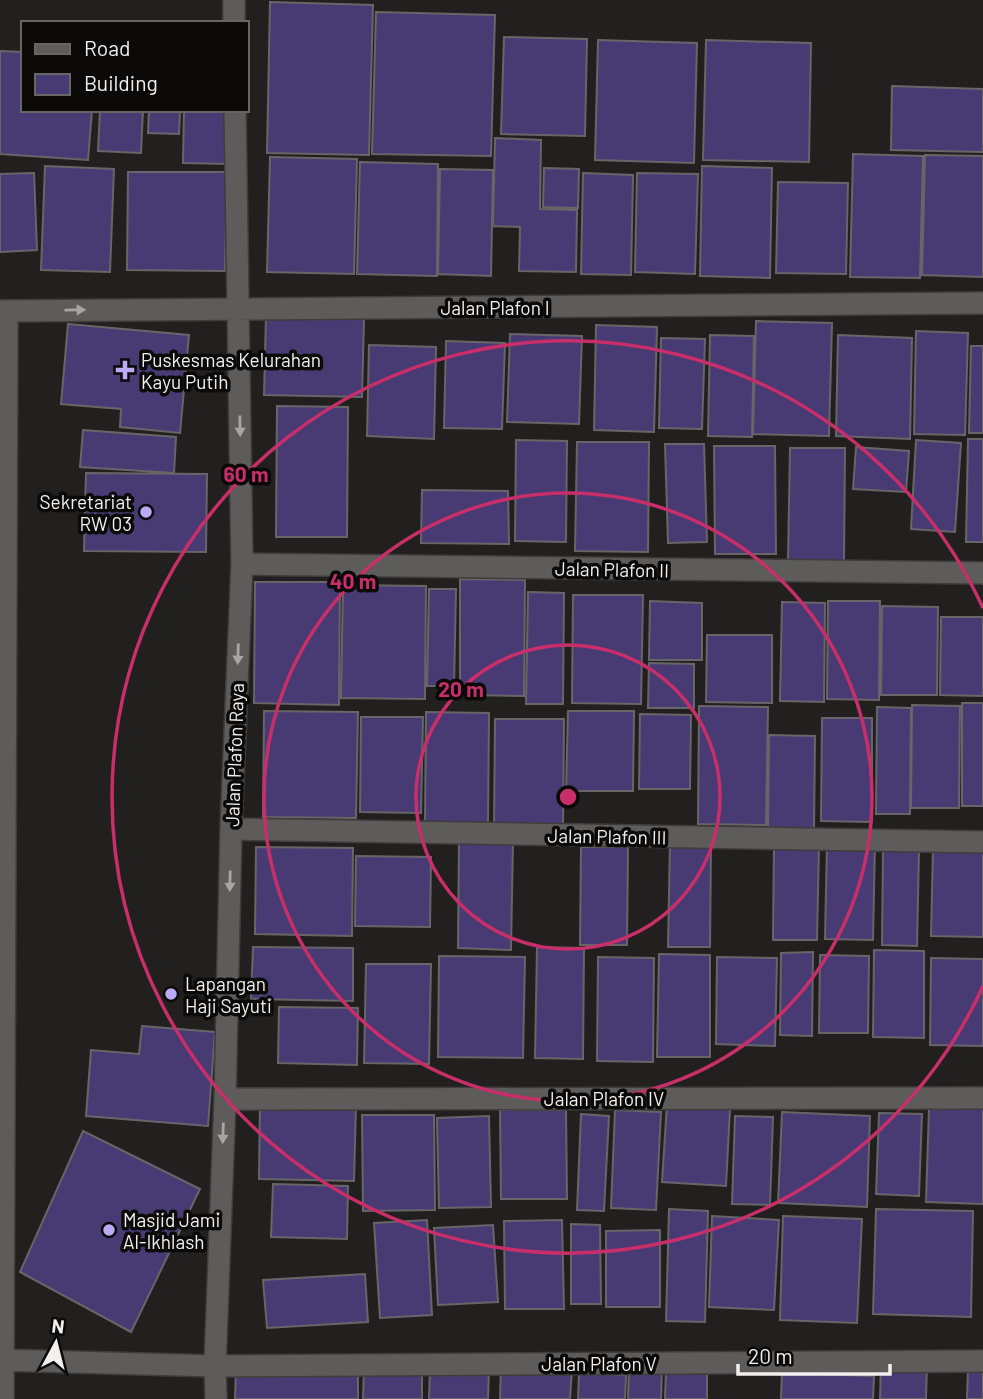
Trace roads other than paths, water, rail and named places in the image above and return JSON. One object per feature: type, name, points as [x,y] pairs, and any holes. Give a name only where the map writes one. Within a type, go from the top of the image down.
[{"type":"street","points":[[234,0],[234,21]]},
{"type":"street","name":"Jalan Plafon Raya","points":[[216,1399],[231,829],[242,564],[235,112]]},
{"type":"street","name":"Jalan Plafon I","points":[[4,311],[983,303]]},
{"type":"street","points":[[4,311],[4,1399]]},
{"type":"street","name":"Jalan Plafon II","points":[[242,564],[983,573]]},
{"type":"street","name":"Jalan Plafon III","points":[[231,829],[983,842]]},
{"type":"street","name":"Jalan Plafon IV","points":[[225,1099],[983,1098]]},
{"type":"street","name":"Jalan Plafon V","points":[[2,1360],[215,1366],[983,1361]]},
{"type":"place","name":"Puskesmas Kelurahan Kayu Putih","points":[[125,370]]},
{"type":"place","name":"Sekretariat RW 03","points":[[146,512]]},
{"type":"place","name":"Lapangan Haji Sayuti","points":[[171,994]]},
{"type":"place","name":"Masjid Jami Al-Ikhlash","points":[[109,1230]]}]
